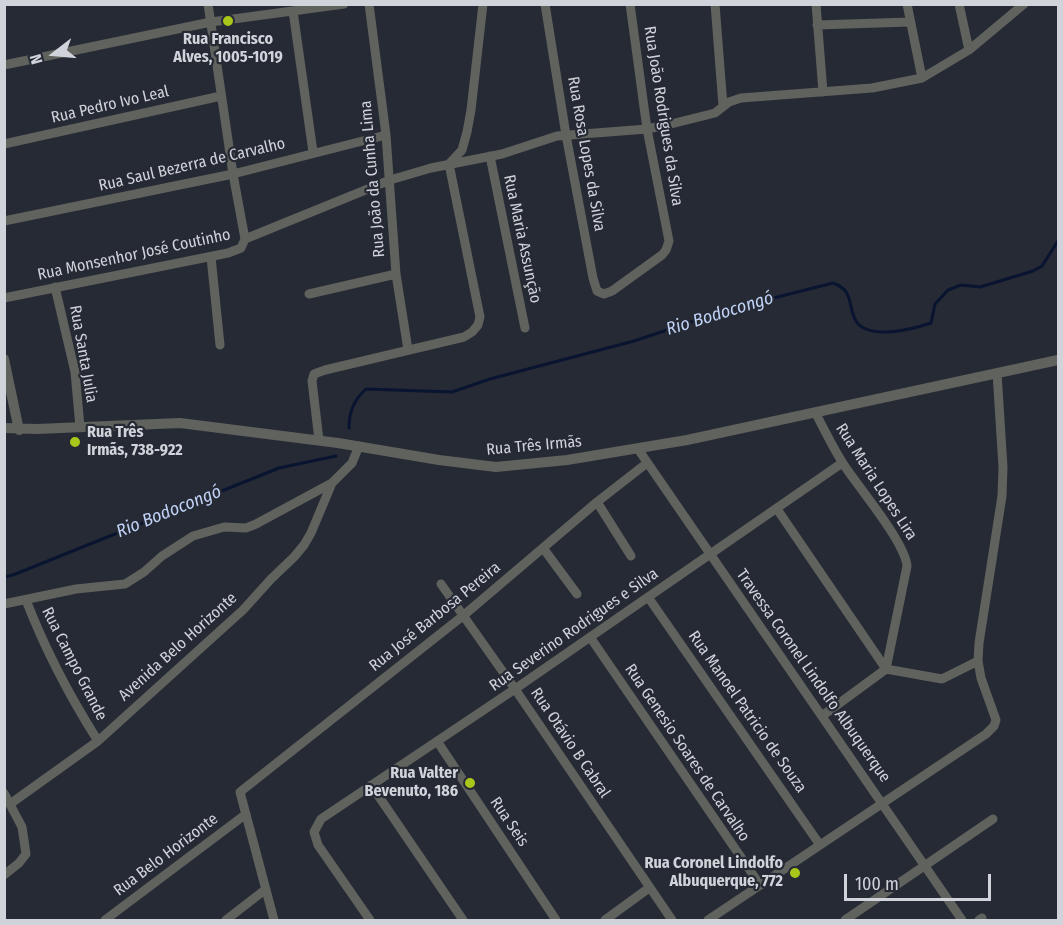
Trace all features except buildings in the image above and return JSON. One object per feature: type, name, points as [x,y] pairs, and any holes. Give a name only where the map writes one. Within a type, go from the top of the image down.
[{"type":"street","points":[[208,4],[245,239]]},
{"type":"street","points":[[4,65],[211,22],[344,4]]},
{"type":"street","name":"Rua João da Cunha Lima","points":[[369,4],[386,135],[396,274],[408,350]]},
{"type":"street","points":[[319,440],[312,381],[314,375],[464,337],[478,325],[480,317],[449,165],[462,150],[467,132],[483,4]]},
{"type":"street","name":"Rua Rosa Lopes da Silva","points":[[545,4],[566,135],[595,286],[600,293],[612,291]]},
{"type":"street","name":"Rua João Rodrigues da Silva","points":[[612,291],[666,250],[669,241],[647,129],[630,4]]},
{"type":"street","points":[[715,4],[723,106]]},
{"type":"street","points":[[816,4],[823,92]]},
{"type":"street","points":[[907,4],[922,78]]},
{"type":"street","points":[[959,4],[969,50]]},
{"type":"street","name":"Rua Monsenhor José Coutinho","points":[[4,298],[237,251],[245,239],[390,180],[566,135],[647,129],[704,117],[715,113],[729,102],[741,98],[872,88],[922,78],[969,50],[1023,5]]},
{"type":"street","points":[[293,11],[313,152]]},
{"type":"street","points":[[817,25],[910,22]]},
{"type":"street","name":"Rua Pedro Ivo Leal","points":[[4,144],[221,96]]},
{"type":"street","name":"Rua Saul Bezerra de Carvalho","points":[[4,221],[233,174],[386,135]]},
{"type":"street","name":"Rua Maria Assunção","points":[[490,156],[525,328]]},
{"type":"street","points":[[211,257],[220,345]]},
{"type":"street","points":[[309,294],[396,274]]},
{"type":"street","name":"Rua Santa Julia","points":[[55,287],[75,372],[80,427]]},
{"type":"street","points":[[4,359],[19,430]]},
{"type":"street","name":"Rua Três Irmãs","points":[[4,428],[19,430],[180,423],[319,440],[496,467],[567,460],[638,449],[1059,360]]},
{"type":"street","points":[[708,921],[972,744],[986,734],[996,720],[981,678],[978,661],[981,621],[1002,496],[1003,467],[998,373]]},
{"type":"street","name":"Rua Maria Lopes Lira","points":[[815,412],[842,463],[896,539],[906,559],[905,580],[886,669]]},
{"type":"street","points":[[4,604],[76,589],[125,584],[193,536],[224,527],[246,528],[332,483],[352,463],[358,446]]},
{"type":"street","name":"Travessa Coronel Lindolfo Albuquerque","points":[[638,449],[962,921]]},
{"type":"street","name":"Rua José Barbosa Pereira","points":[[246,814],[240,792],[464,615],[597,502],[647,463]]},
{"type":"street","name":"Rua Severino Rodrigues e Silva","points":[[370,921],[318,845],[314,832],[321,819],[842,463]]},
{"type":"street","name":"Avenida Belo Horizonte","points":[[10,804],[98,741],[243,610],[294,557],[311,533],[332,483]]},
{"type":"street","points":[[597,502],[631,556]]},
{"type":"street","points":[[777,508],[886,669],[942,679],[978,661]]},
{"type":"street","points":[[543,548],[577,594]]},
{"type":"street","name":"Rua Otávio B Cabral","points":[[441,584],[515,688],[672,921]]},
{"type":"street","name":"Rua Manoel Patricio de Souza","points":[[648,597],[820,845]]},
{"type":"street","name":"Rua Campo Grande","points":[[26,600],[50,654],[98,741]]},
{"type":"street","name":"Rua Genesio Soares de Carvalho","points":[[590,637],[760,885]]},
{"type":"street","points":[[822,716],[886,669]]},
{"type":"street","name":"Rua Seis","points":[[437,741],[556,921]]},
{"type":"street","points":[[371,785],[463,921]]},
{"type":"street","points":[[4,793],[22,827],[26,854],[4,875]]},
{"type":"street","points":[[246,814],[274,921]]},
{"type":"street","name":"Rua Belo Horizonte","points":[[105,921],[246,814]]},
{"type":"street","points":[[845,921],[993,819]]},
{"type":"street","points":[[604,921],[649,888]]},
{"type":"street","points":[[226,921],[266,889]]},
{"type":"waterway","name":"Rio Bodocongó","points":[[349,428],[353,406],[366,389],[452,392],[490,379],[634,341],[730,309],[833,283],[845,290],[853,315],[862,327],[881,332],[914,328],[931,323],[935,304],[948,290],[961,285],[980,287],[1033,271],[1042,266],[1058,241]]},
{"type":"waterway","name":"Rio Bodocongó","points":[[4,577],[279,468],[336,456]]},
{"type":"place","name":"Rua Francisco Alves, 1005-1019","points":[[228,21]]},
{"type":"place","name":"Rua Três Irmãs, 738-922","points":[[75,442]]},
{"type":"place","name":"Rua Valter Bevenuto, 186","points":[[470,783]]},
{"type":"place","name":"Rua Coronel Lindolfo Albuquerque, 772","points":[[795,873]]}]
